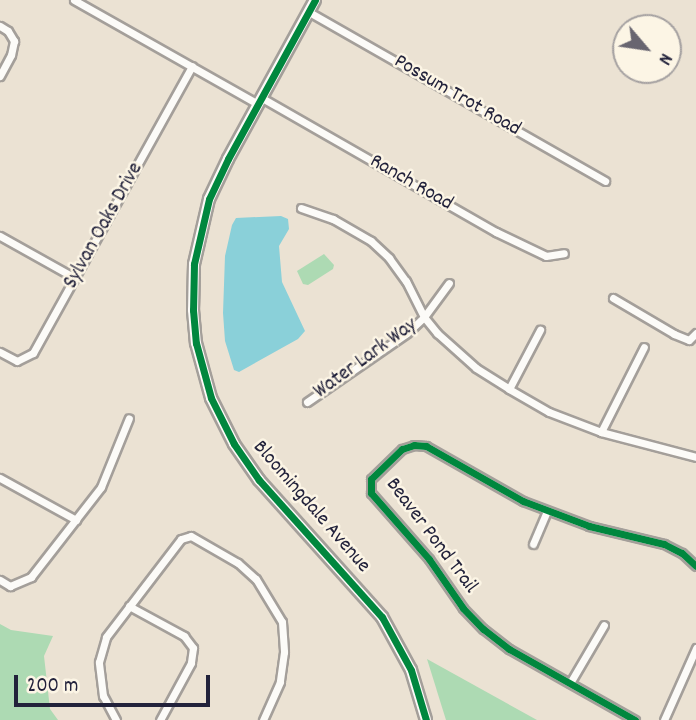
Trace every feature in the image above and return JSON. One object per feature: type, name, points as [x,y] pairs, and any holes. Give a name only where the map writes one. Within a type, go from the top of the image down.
[{"type":"street","name":"Ranch Road","points":[[74,0],[496,232],[546,256],[564,253]]},
{"type":"street","name":"Bloomingdale Avenue","points":[[315,0],[219,175],[200,231],[192,287],[195,332],[201,365],[218,414],[242,458],[387,625],[411,670],[426,720]]},
{"type":"street","name":"Possum Trot Road","points":[[309,12],[605,181]]},
{"type":"street","points":[[0,26],[8,31],[14,41],[11,55],[0,76]]},
{"type":"street","name":"Sylvan Oaks Drive","points":[[0,352],[17,361],[33,353],[192,66]]},
{"type":"street","points":[[301,208],[333,219],[370,241],[389,258],[406,281],[424,317],[454,350],[509,389],[548,412],[601,432],[696,457]]},
{"type":"street","points":[[0,236],[75,278]]},
{"type":"street","name":"Water Lark Way","points":[[307,402],[407,333],[424,317],[449,283]]},
{"type":"street","points":[[613,298],[674,334],[690,340],[696,333]]},
{"type":"street","points":[[509,389],[540,330]]},
{"type":"street","points":[[601,432],[643,347]]},
{"type":"street","points":[[0,580],[10,586],[31,577],[101,487],[129,418]]},
{"type":"street","name":"Beaver Pond Trail","points":[[635,720],[509,649],[476,622],[429,559],[374,498],[369,484],[374,475],[402,449],[420,445],[493,486],[547,511],[604,530],[664,544],[681,552],[696,566]]},
{"type":"street","points":[[0,478],[76,520]]},
{"type":"street","points":[[533,544],[547,511]]},
{"type":"street","points":[[116,720],[103,696],[99,663],[106,637],[181,539],[191,536],[238,563],[256,579],[282,622],[284,652],[280,682],[263,720]]},
{"type":"street","points":[[129,606],[184,636],[193,648],[191,663],[159,720]]},
{"type":"street","points":[[570,683],[604,625]]},
{"type":"street","points":[[664,720],[696,648]]},
{"type":"green space","points":[[324,254],[334,265],[333,269],[308,285],[303,284],[297,271]]},
{"type":"green space","points":[[0,624],[11,630],[53,636],[44,656],[50,709],[58,720],[0,720]]},
{"type":"green space","points":[[427,659],[537,720],[446,720]]},
{"type":"water","points":[[281,216],[288,219],[289,229],[279,246],[282,282],[305,331],[298,339],[239,372],[234,370],[225,341],[223,313],[225,256],[232,225],[236,218]]},
{"type":"cycle path","points":[[315,0],[209,199],[194,264],[193,310],[196,343],[211,398],[234,444],[259,480],[382,617],[411,670],[426,720]]},
{"type":"cycle path","points":[[635,720],[509,649],[483,629],[463,608],[429,559],[371,493],[371,479],[402,449],[414,445],[426,446],[523,501],[589,526],[664,544],[682,553],[696,566]]}]
